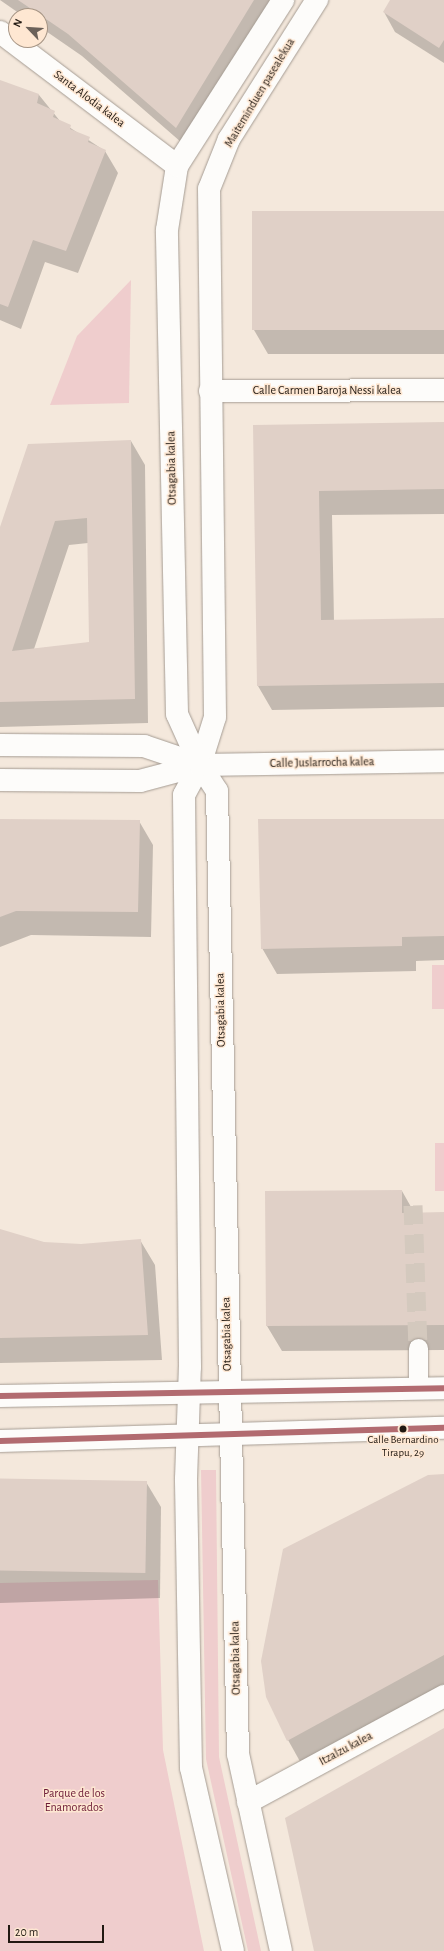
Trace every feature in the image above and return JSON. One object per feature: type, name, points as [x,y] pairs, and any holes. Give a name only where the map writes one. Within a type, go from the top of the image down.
[{"type":"street","points":[[177,166],[283,0]]},
{"type":"street","name":"Maiteminduen pasealekua","points":[[210,391],[209,189],[229,139],[318,0]]},
{"type":"street","name":"Santa Alodia kalea","points":[[0,32],[177,166]]},
{"type":"street","name":"Otsagabia kalea","points":[[177,166],[167,230],[177,714],[200,766],[217,791],[228,1392],[232,1432],[238,1754],[281,1951]]},
{"type":"street","name":"Calle Carmen Baroja Nessi kalea","points":[[210,391],[444,390]]},
{"type":"street","points":[[210,391],[215,717],[200,766],[184,796],[190,1391],[190,1438],[186,1479],[191,1768],[233,1951]]},
{"type":"street","name":"Calle Juslarrocha kalea","points":[[0,746],[144,746],[200,766]]},
{"type":"street","name":"Calle Juslarrocha kalea","points":[[0,780],[140,780],[200,766],[444,761]]},
{"type":"street","points":[[418,1348],[418,1389]]},
{"type":"street","points":[[0,1396],[190,1391],[228,1392],[444,1388]]},
{"type":"street","points":[[0,1441],[190,1438],[232,1432],[444,1428]]},
{"type":"street","name":"Itzalzu kalea","points":[[248,1802],[444,1696]]},
{"type":"green space","points":[[131,280],[129,403],[50,405],[77,336]]},
{"type":"green space","points":[[432,965],[444,965],[444,1009],[432,1009]]},
{"type":"green space","points":[[435,1143],[444,1143],[444,1191],[435,1191]]},
{"type":"green space","points":[[201,1470],[216,1470],[219,1757],[261,1951],[248,1951],[206,1759]]},
{"type":"green space","name":"Parque de los Enamorados","points":[[158,1580],[163,1750],[204,1951],[0,1951],[0,1583]]},
{"type":"building","points":[[18,0],[254,0],[176,128],[68,34],[48,20],[48,8],[30,8]]},
{"type":"building","points":[[390,0],[444,0],[444,40],[439,48],[383,12]]},
{"type":"building","points":[[0,80],[39,94],[37,103],[55,111],[53,117],[71,125],[70,129],[90,137],[88,142],[106,150],[66,251],[33,240],[8,307],[0,304]]},
{"type":"building","points":[[252,211],[444,211],[444,330],[252,330]]},
{"type":"building","points":[[444,422],[444,489],[319,491],[321,620],[444,618],[444,683],[257,686],[253,425]]},
{"type":"building","points":[[131,440],[135,699],[0,702],[0,527],[28,444]],"holes":[[[87,518],[89,642],[12,651],[55,521]]]},
{"type":"building","points":[[0,819],[140,820],[138,912],[16,911],[0,917]]},
{"type":"building","points":[[258,819],[444,819],[444,936],[402,937],[402,946],[261,949]]},
{"type":"building","points":[[402,1190],[402,1213],[444,1212],[444,1325],[266,1326],[265,1191]]},
{"type":"building","points":[[0,1229],[44,1242],[81,1244],[141,1239],[148,1335],[0,1338]]},
{"type":"building","points":[[444,1474],[444,1655],[287,1741],[266,1697],[261,1661],[283,1549],[428,1475]]},
{"type":"building","points":[[0,1478],[147,1481],[145,1573],[0,1570]]},
{"type":"building","points":[[444,1728],[444,1951],[314,1951],[285,1818]]},
{"type":"tunnel","points":[[413,1205],[418,1348]]},
{"type":"transit line","points":[[0,1396],[444,1388]]},
{"type":"transit line","points":[[0,1441],[444,1428]]},
{"type":"place","name":"Calle Bernardino Tirapu, 29","points":[[403,1429]]}]
